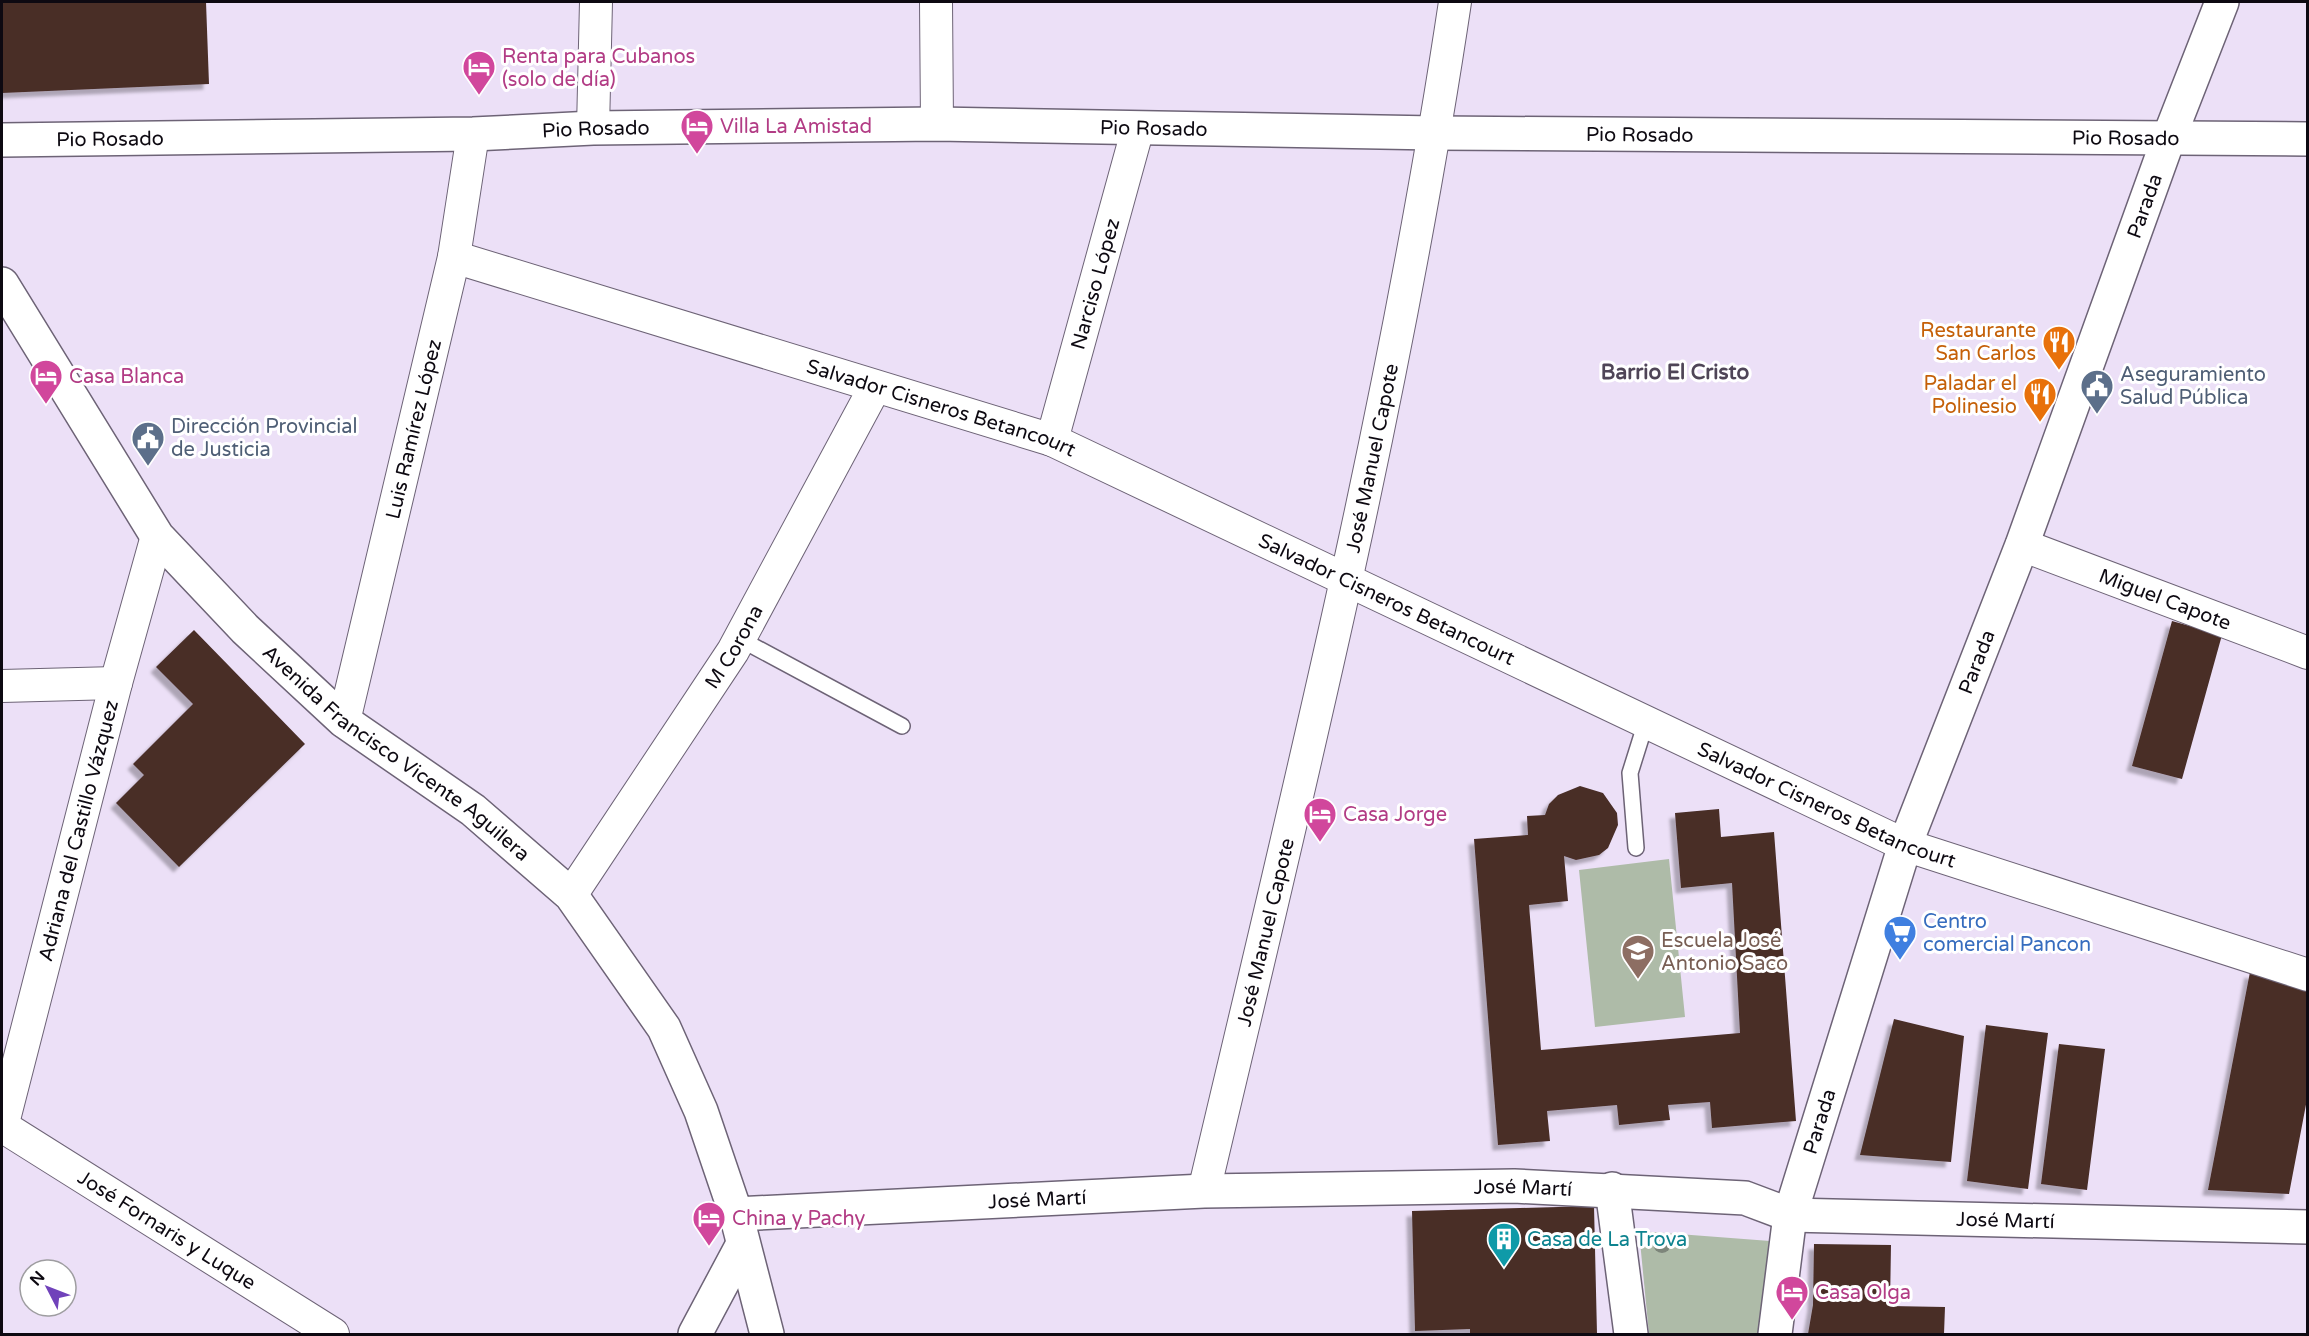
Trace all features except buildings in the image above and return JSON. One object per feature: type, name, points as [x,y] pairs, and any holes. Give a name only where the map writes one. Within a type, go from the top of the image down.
[{"type":"street","points":[[593,128],[597,2]]},
{"type":"street","points":[[936,2],[937,124]]},
{"type":"street","name":"José Manuel Capote","points":[[1204,1191],[1348,580],[1435,133],[1455,2]]},
{"type":"street","name":"Parada","points":[[1775,1335],[1791,1215],[1905,845],[2022,545],[2168,140],[2222,2]]},
{"type":"street","name":"Pio Rosado","points":[[2,140],[473,134],[593,128],[937,124],[1435,133],[2168,140],[2307,139]]},
{"type":"street","name":"Narciso López","points":[[1052,440],[1138,128]]},
{"type":"street","name":"Luis Ramírez López","points":[[344,721],[454,257],[473,134]]},
{"type":"street","name":"Salvador Cisneros Betancourt","points":[[454,257],[1052,440],[1905,845],[2307,975]]},
{"type":"street","name":"Avenida Francisco Vicente Aguilera","points":[[2,284],[157,536],[245,629],[344,721],[473,810],[571,895],[664,1028],[701,1111],[740,1229],[767,1335]]},
{"type":"street","name":"M Corona","points":[[571,895],[740,639],[875,387]]},
{"type":"street","name":"Adriana del Castillo Vázquez","points":[[2,1126],[116,682],[157,536]]},
{"type":"street","name":"Miguel Capote","points":[[2022,545],[2307,653]]},
{"type":"street","points":[[2,686],[116,682]]},
{"type":"street","name":"José Fornaris y Luque","points":[[2,1126],[333,1335]]},
{"type":"street","name":"José Martí","points":[[740,1229],[1204,1191],[1514,1186],[1612,1189],[1745,1198],[1791,1215],[2306,1222]]},
{"type":"street","points":[[1612,1189],[1631,1335]]},
{"type":"street","points":[[695,1335],[740,1229]]},
{"type":"lane","points":[[740,639],[902,726]]},
{"type":"lane","points":[[1636,848],[1630,773],[1646,722]]},
{"type":"green space","points":[[1669,859],[1685,1017],[1595,1027],[1579,870]]},
{"type":"green space","points":[[1639,1231],[1770,1241],[1759,1334],[1649,1334]]},
{"type":"place","name":"Renta para Cubanos (solo de día)","points":[[479,96]]},
{"type":"place","name":"Villa La Amistad","points":[[697,155]]},
{"type":"place","name":"Restaurante San Carlos","points":[[2059,371]]},
{"type":"place","name":"Casa Blanca","points":[[46,405]]},
{"type":"place","name":"Aseguramiento Salud Pública","points":[[2097,415]]},
{"type":"place","name":"Paladar el Polinesio","points":[[2040,423]]},
{"type":"place","name":"Dirección Provincial de Justicia","points":[[148,467]]},
{"type":"place","name":"Casa Jorge","points":[[1320,843]]},
{"type":"place","name":"Centro comercial Pancon","points":[[1900,961]]},
{"type":"place","name":"Escuela José Antonio Saco","points":[[1638,980]]},
{"type":"place","name":"China y Pachy","points":[[709,1247]]},
{"type":"place","name":"Casa de La Trova","points":[[1504,1268]]},
{"type":"place","name":"Casa Olga","points":[[1792,1321]]},
{"type":"district","name":"Barrio El Cristo","points":[[1675,372]]}]
